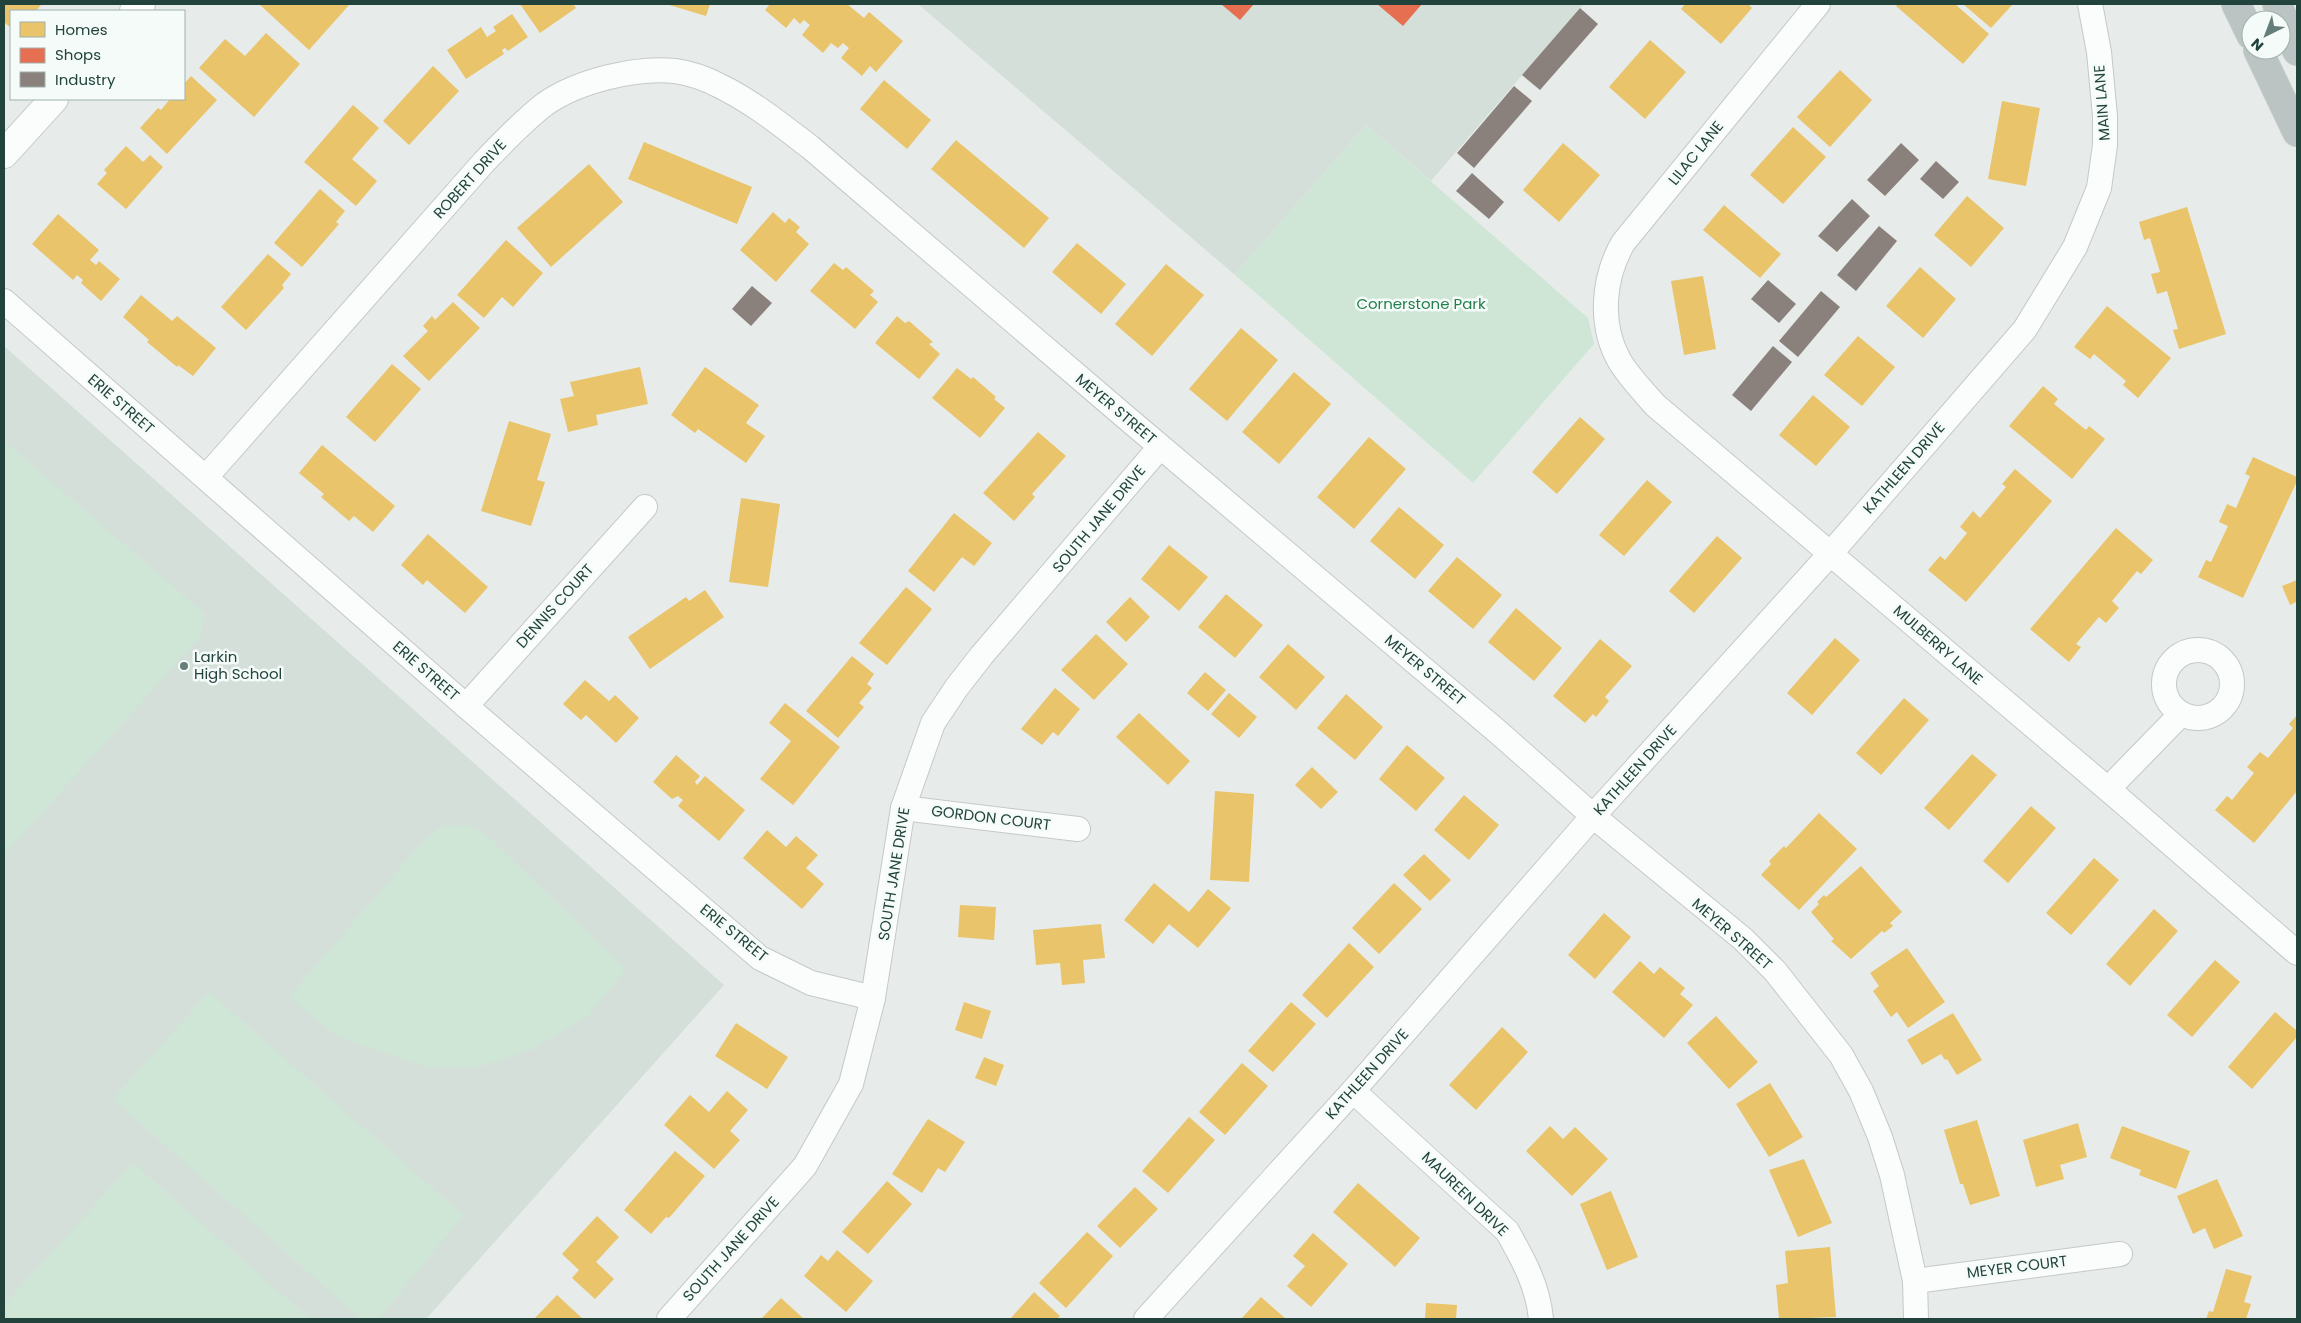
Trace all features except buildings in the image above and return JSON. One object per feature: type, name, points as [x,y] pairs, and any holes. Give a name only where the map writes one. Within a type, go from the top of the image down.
[{"type":"highway","points":[[2277,4],[2297,51]]},
{"type":"highway","points":[[2263,60],[2297,132]]},
{"type":"main road","points":[[4,154],[53,100]]},
{"type":"street","name":"LILAC LANE","points":[[1606,317],[1608,279],[1613,260],[1623,243],[1818,4]]},
{"type":"street","name":"MAIN LANE","points":[[2090,4],[2099,52],[2105,116],[2104,163],[2094,201]]},
{"type":"street","name":"ROBERT DRIVE","points":[[206,477],[484,162],[546,104],[581,85],[636,72],[678,71],[721,86],[755,105],[810,147]]},
{"type":"street","name":"MEYER STREET","points":[[810,147],[1160,447],[1491,725],[1593,816],[1743,939],[1775,971],[1841,1055],[1861,1091],[1880,1137],[1892,1175],[1915,1281],[1916,1319]]},
{"type":"street","name":"KATHLEEN DRIVE","points":[[1146,1319],[1354,1091],[1593,816],[1831,553],[2025,329],[2075,247],[2094,201]]},
{"type":"street","name":"ERIE STREET","points":[[4,301],[466,706],[760,958],[811,983],[873,998]]},
{"type":"street","name":"MULBERRY LANE","points":[[1606,317],[1619,360],[1655,405],[2108,789],[2297,953]]},
{"type":"street","name":"SOUTH JANE DRIVE","points":[[669,1319],[805,1166],[851,1084],[873,998],[903,808],[933,723],[956,687],[982,655],[1160,447]]},
{"type":"street","name":"DENNIS COURT","points":[[466,706],[645,506]]},
{"type":"street","points":[[2108,789],[2181,714]]},
{"type":"street","name":"GORDON COURT","points":[[903,808],[1078,829]]},
{"type":"street","name":"MAUREEN DRIVE","points":[[1354,1091],[1507,1231],[1524,1261],[1539,1299],[1542,1319]]},
{"type":"street","name":"MEYER COURT","points":[[1915,1281],[2120,1254]]},
{"type":"shaded area","points":[[918,4],[1583,4],[1431,181],[1366,125],[1235,275]]},
{"type":"shaded area","name":"Larkin High School","points":[[4,346],[724,985],[426,1319],[4,1319]]},
{"type":"green space","name":"Cornerstone Park","points":[[1366,125],[1588,318],[1594,344],[1473,483],[1235,275]]},
{"type":"green space","points":[[4,441],[204,613],[201,636],[4,855]]},
{"type":"green space","points":[[466,825],[483,832],[626,969],[589,1015],[533,1049],[475,1068],[426,1067],[338,1037],[289,997],[418,847],[441,826]]},
{"type":"green space","points":[[209,992],[463,1215],[379,1319],[361,1319],[113,1099]]},
{"type":"green space","points":[[133,1163],[310,1319],[4,1319],[4,1305]]},
{"type":"place","name":"Larkin High School","points":[[184,666]]}]
